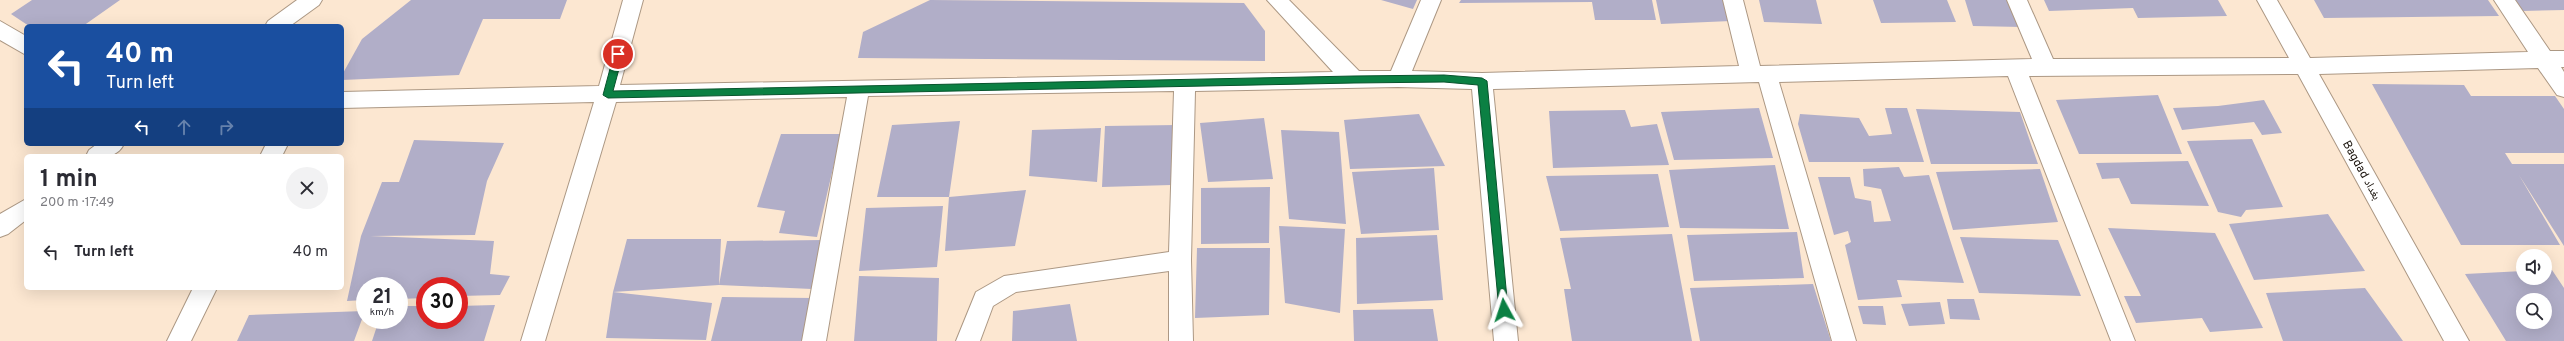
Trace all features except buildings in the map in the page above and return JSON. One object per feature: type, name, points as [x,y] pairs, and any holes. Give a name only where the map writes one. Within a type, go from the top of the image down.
[{"type":"street","points":[[279,24],[312,0]]},
{"type":"street","points":[[533,341],[608,95],[633,0]]},
{"type":"street","points":[[1277,0],[1354,80]]},
{"type":"street","points":[[1398,79],[1431,0]]},
{"type":"street","points":[[1733,0],[1759,75],[1844,341]]},
{"type":"street","points":[[2017,0],[2046,67]]},
{"type":"street","name":"Bagdad بغداد","points":[[2267,0],[2457,341]]},
{"type":"street","points":[[2504,0],[2564,89]]},
{"type":"street","points":[[0,29],[24,46]]},
{"type":"street","points":[[344,100],[860,88],[1398,79],[1482,81],[2016,69],[2046,67],[2304,66],[2564,59]]},
{"type":"street","points":[[2016,69],[2123,341]]},
{"type":"street","points":[[1482,81],[1506,341]]},
{"type":"street","points":[[1181,341],[1180,260],[1185,83]]},
{"type":"street","points":[[814,341],[860,88]]},
{"type":"street","points":[[100,154],[110,146]]},
{"type":"street","points":[[0,227],[24,209]]},
{"type":"street","points":[[968,341],[984,299],[1012,283],[1180,260]]},
{"type":"street","points":[[179,341],[204,290]]},
{"type":"route","points":[[618,54],[608,95],[860,88],[1354,80],[1444,79],[1482,81],[1504,310]]}]
